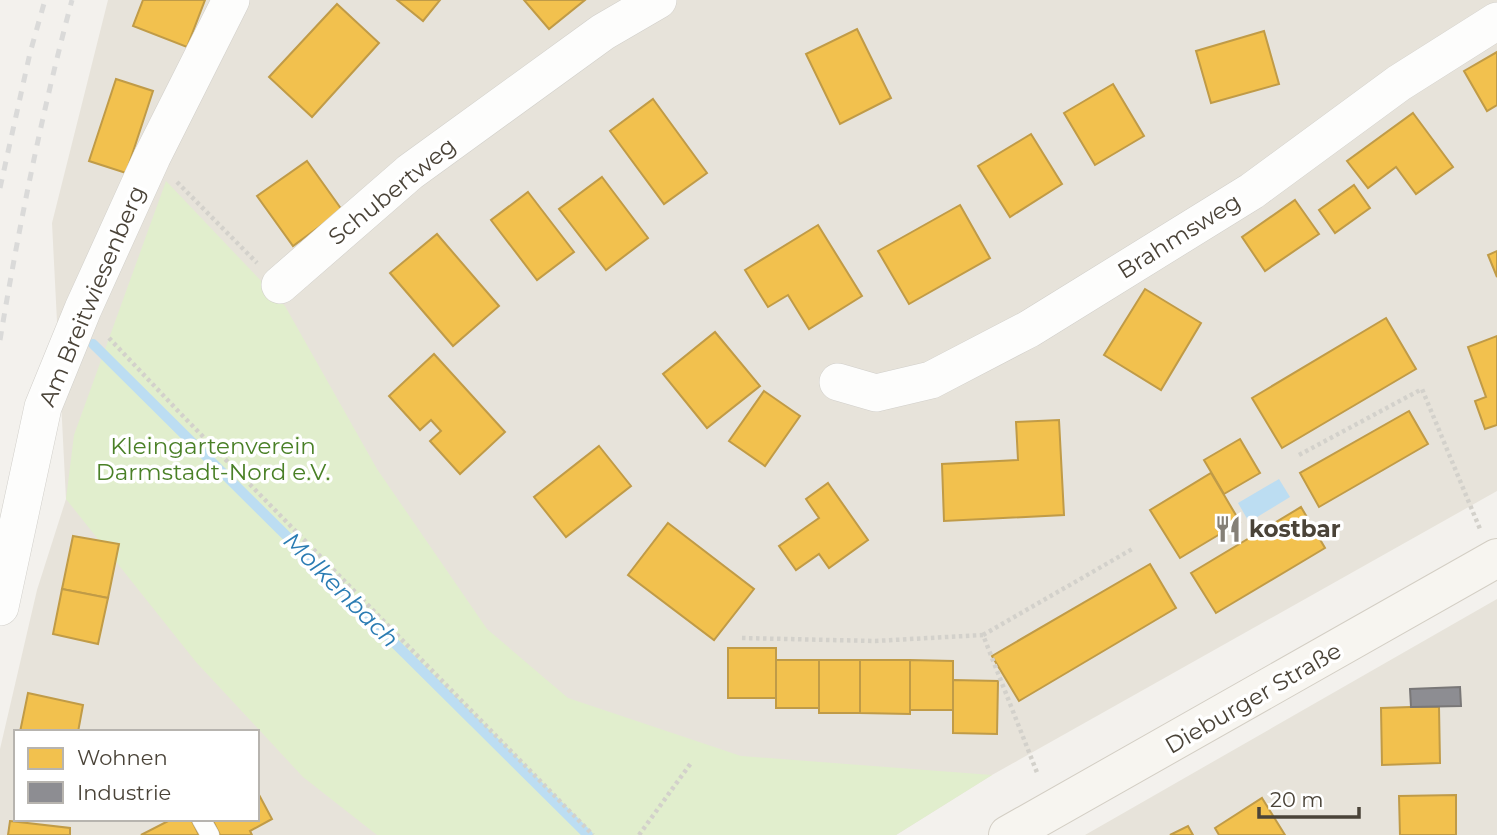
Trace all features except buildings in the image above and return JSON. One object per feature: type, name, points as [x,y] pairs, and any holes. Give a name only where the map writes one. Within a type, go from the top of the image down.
[{"type":"main road","name":"Dieburger Straße","points":[[1008,835],[1491,559]]},
{"type":"street","name":"Am Breitwiesenberg","points":[[0,607],[43,407],[83,309],[152,157],[230,0]]},
{"type":"street","name":"Schubertweg","points":[[280,285],[410,172],[603,32],[658,0]]},
{"type":"street","name":"Brahmsweg","points":[[838,382],[876,393],[931,380],[1029,328],[1252,191],[1399,83],[1497,21]]},
{"type":"path","points":[[152,157],[280,285]]},
{"type":"path","points":[[83,309],[179,412],[593,835]]},
{"type":"path","points":[[1300,455],[1422,389],[1491,559]]},
{"type":"path","points":[[742,638],[875,641],[983,635],[1134,548]]},
{"type":"path","points":[[983,635],[1038,775]]},
{"type":"path","points":[[639,835],[691,764]]},
{"type":"shaded area","points":[[108,0],[1497,0],[1497,491],[992,775],[896,835],[0,835],[0,749],[37,590],[66,499],[52,223]]},
{"type":"shaded area","points":[[1497,599],[1497,835],[1085,835],[1120,815]]},
{"type":"green space","name":"Kleingartenverein Darmstadt-Nord e.V.","points":[[166,181],[285,306],[377,469],[487,629],[568,698],[741,756],[992,775],[896,835],[377,835],[303,777],[196,662],[66,499],[74,435]]},
{"type":"water","points":[[1279,479],[1290,497],[1249,522],[1238,503]]},
{"type":"waterway","name":"Molkenbach","points":[[93,344],[588,835]]},
{"type":"railway","points":[[0,188],[30,53],[45,0]]},
{"type":"railway","points":[[0,340],[32,169],[72,0]]},
{"type":"place","name":"kostbar","points":[[1228,529]]}]
